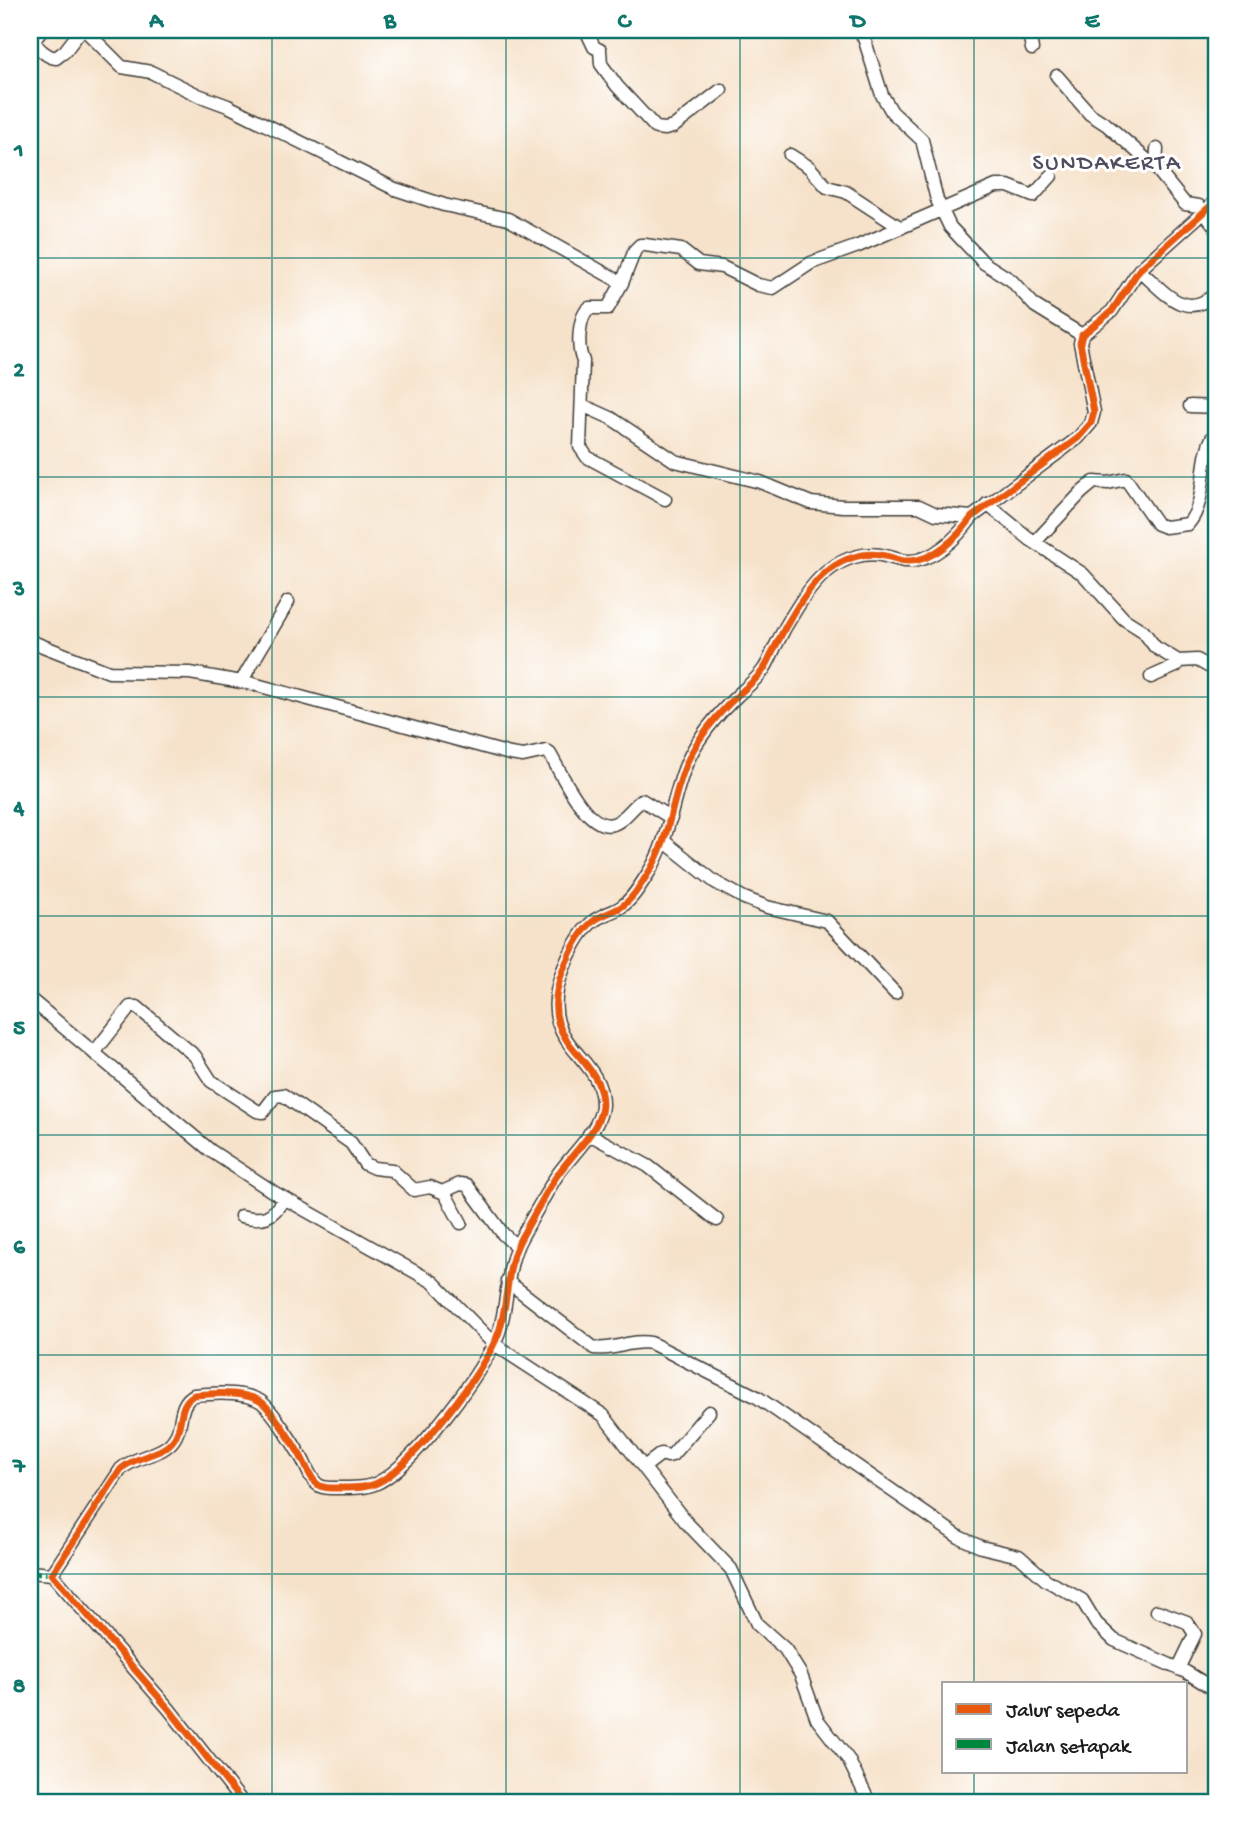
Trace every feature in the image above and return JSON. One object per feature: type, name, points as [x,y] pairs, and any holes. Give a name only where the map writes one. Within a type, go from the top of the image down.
[{"type":"street","points":[[42,30],[34,40],[35,44],[51,57],[56,58],[83,30],[122,67],[156,74],[266,124],[395,189],[443,205],[508,219],[622,283]]},
{"type":"street","points":[[586,30],[594,47],[600,51],[601,64],[617,86],[656,128],[665,130],[673,127],[721,90]]},
{"type":"street","points":[[858,30],[864,38],[882,95],[892,112],[922,140],[941,211],[950,227],[984,263],[1011,280],[1035,306],[1082,335]]},
{"type":"street","points":[[1032,48],[1030,38],[1035,30]]},
{"type":"street","points":[[1057,76],[1088,112],[1107,125],[1156,169],[1185,204],[1199,206],[1217,229]]},
{"type":"street","points":[[1156,169],[1157,149]]},
{"type":"street","points":[[790,155],[809,167],[815,177],[827,187],[846,192],[901,228]]},
{"type":"street","points":[[665,499],[583,454],[580,444],[583,361],[579,350],[585,312],[592,307],[606,309],[622,283],[635,250],[645,245],[681,250],[699,264],[724,267],[758,285],[773,288],[811,263],[901,228],[996,186],[1008,186],[1033,196],[1051,176]]},
{"type":"street","points":[[52,1574],[121,1469],[133,1461],[164,1449],[172,1442],[184,1405],[192,1396],[241,1395],[261,1402],[300,1454],[317,1484],[326,1487],[362,1487],[379,1482],[418,1450],[456,1401],[494,1344],[517,1247],[555,1178],[600,1116],[601,1099],[595,1078],[558,1027],[557,1003],[561,977],[585,930],[597,918],[628,901],[648,873],[665,842],[681,779],[691,753],[725,708],[761,673],[784,631],[822,575],[847,559],[879,554],[908,561],[923,557],[953,541],[972,517],[1069,446],[1091,423],[1094,407],[1080,343],[1082,335],[1112,312],[1139,270],[1217,200]]},
{"type":"street","points":[[1139,270],[1183,304],[1195,306],[1217,292]]},
{"type":"street","points":[[582,405],[611,418],[675,461],[761,482],[811,503],[843,506],[919,506],[936,514],[972,517]]},
{"type":"street","points":[[1190,405],[1217,407]]},
{"type":"street","points":[[1035,542],[1090,484],[1122,479],[1129,481],[1157,524],[1165,527],[1188,524],[1197,511],[1210,445],[1217,431]]},
{"type":"street","points":[[988,504],[1035,542],[1087,577],[1124,619],[1143,631],[1154,646],[1178,661],[1197,660],[1217,671]]},
{"type":"street","points":[[241,682],[288,602]]},
{"type":"street","points":[[30,641],[108,672],[190,673],[241,682],[396,721],[510,754],[523,756],[546,751],[581,807],[600,822],[608,825],[615,823],[642,800],[671,818]]},
{"type":"street","points":[[1151,677],[1176,666],[1178,661]]},
{"type":"street","points":[[665,842],[730,891],[767,907],[830,923],[895,993]]},
{"type":"street","points":[[30,999],[211,1151],[284,1198],[433,1282],[494,1344],[600,1412],[685,1521],[728,1565],[759,1627],[786,1651],[803,1678],[818,1721],[848,1759],[869,1802]]},
{"type":"street","points":[[94,1053],[130,1007],[135,1006],[195,1056],[212,1082],[262,1112],[275,1096],[283,1095],[351,1143],[365,1164],[392,1170],[414,1190],[430,1187],[444,1192],[461,1223]]},
{"type":"street","points":[[589,1134],[648,1166],[717,1220]]},
{"type":"street","points":[[444,1192],[460,1184],[467,1185],[503,1234],[517,1247]]},
{"type":"street","points":[[241,1216],[258,1220],[267,1217],[284,1198]]},
{"type":"street","points":[[508,1281],[593,1347],[599,1349],[635,1342],[651,1343],[757,1397],[959,1537],[976,1546],[1021,1557],[1046,1580],[1082,1600],[1097,1623],[1114,1640],[1178,1669],[1217,1691]]},
{"type":"street","points":[[644,1467],[661,1454],[672,1455],[709,1412]]},
{"type":"street","points":[[30,1572],[52,1574],[169,1709],[242,1802]]},
{"type":"street","points":[[1157,1611],[1187,1622],[1195,1634],[1178,1669]]},
{"type":"marked path","points":[[30,1572],[52,1574]]},
{"type":"cycle path","points":[[242,1802],[169,1709],[52,1574],[121,1469],[163,1449],[174,1439],[185,1404],[194,1395],[237,1394],[260,1401],[287,1434],[314,1480],[326,1488],[361,1487],[379,1482],[394,1472],[429,1436],[465,1391],[492,1348],[502,1320],[512,1261],[521,1238],[554,1180],[590,1134],[600,1115],[602,1105],[599,1087],[592,1073],[562,1033],[557,1017],[556,996],[563,970],[589,925],[625,904],[649,872],[662,845],[682,774],[698,742],[724,709],[761,673],[798,607],[813,585],[829,570],[841,562],[863,555],[907,561],[935,553],[952,540],[972,517],[1078,438],[1091,423],[1094,412],[1080,343],[1082,335],[1112,311],[1139,270],[1217,200]]},
{"type":"district","name":"SUNDAKERTA","points":[[1107,161]]}]
